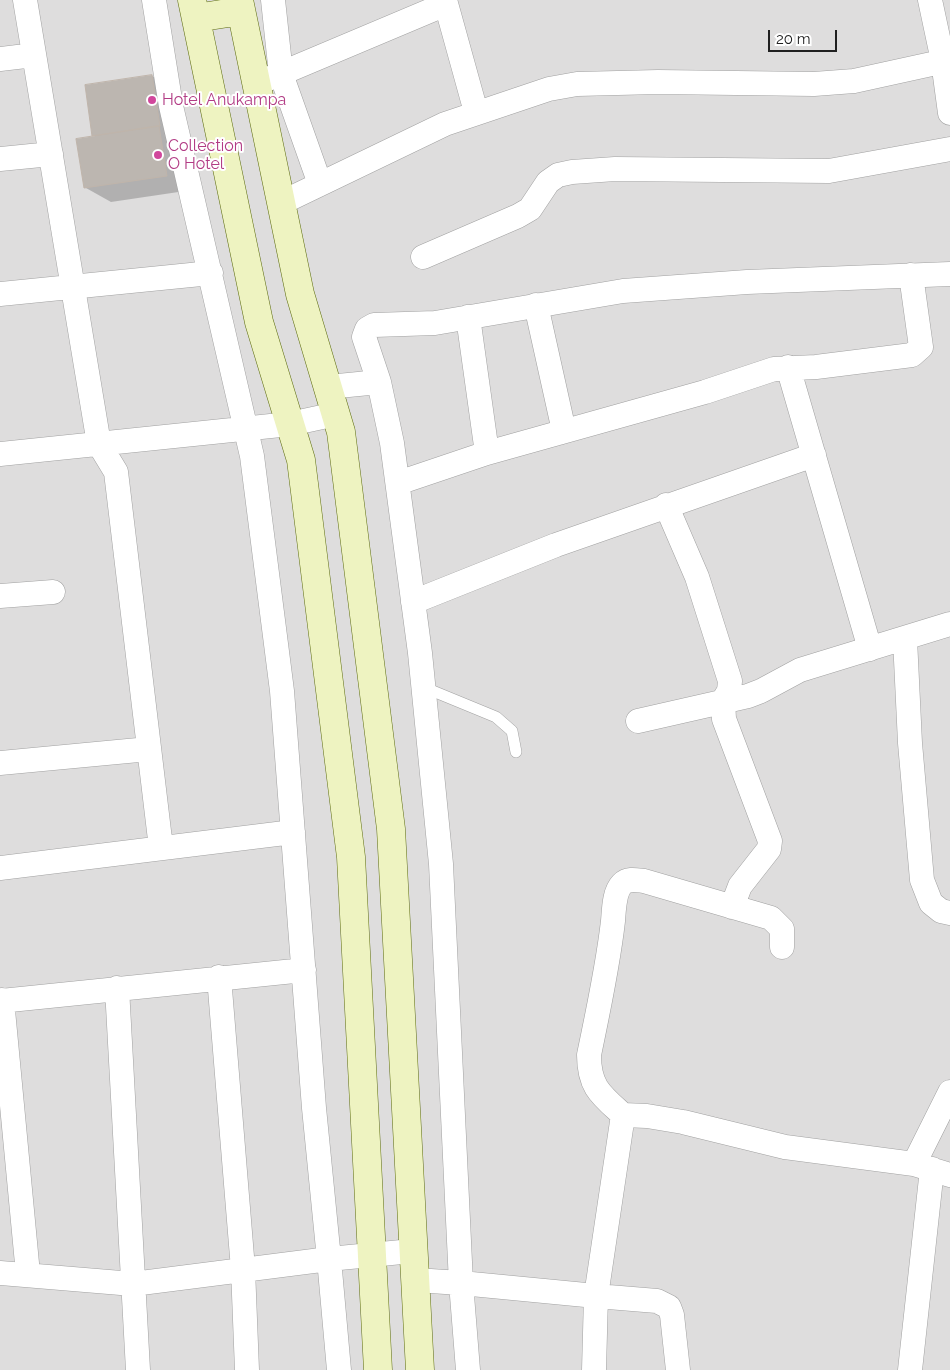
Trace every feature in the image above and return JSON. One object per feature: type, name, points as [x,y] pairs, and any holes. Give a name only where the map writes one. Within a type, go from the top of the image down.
[{"type":"street","points":[[24,0],[99,444],[116,472],[160,848]]},
{"type":"street","points":[[154,0],[172,106],[252,456],[282,691],[314,1108],[339,1370]]},
{"type":"street","points":[[273,0],[281,74],[320,184]]},
{"type":"street","points":[[930,0],[947,60],[950,113]]},
{"type":"street","points":[[256,84],[446,2],[476,112]]},
{"type":"street","points":[[378,1370],[351,857],[301,460],[259,322],[194,9],[240,5],[300,294],[341,432],[391,829],[412,1251],[420,1370]]},
{"type":"street","points":[[0,59],[34,55]]},
{"type":"street","points":[[281,203],[390,150],[476,112],[522,96],[577,84],[692,81],[822,83],[854,81],[947,60]]},
{"type":"street","points":[[423,257],[518,216],[530,209],[548,182],[558,175],[572,172],[614,170],[828,171],[950,149]]},
{"type":"street","points":[[0,159],[51,154]]},
{"type":"street","points":[[0,294],[211,273]]},
{"type":"street","points":[[468,1370],[461,1283],[441,864],[424,687],[392,443],[379,382],[364,337],[367,329],[374,326],[435,323],[536,305],[648,289],[950,274]]},
{"type":"street","points":[[398,483],[487,453],[705,392],[774,369],[816,367],[916,353],[921,347],[911,275]]},
{"type":"street","points":[[536,305],[564,431]]},
{"type":"street","points":[[468,317],[487,453]]},
{"type":"street","points":[[788,367],[870,649]]},
{"type":"street","points":[[328,387],[379,382]]},
{"type":"street","points":[[0,454],[290,424],[336,414]]},
{"type":"street","points":[[414,602],[556,545],[666,505],[814,455]]},
{"type":"street","points":[[666,505],[697,577],[730,682],[729,691],[723,701],[724,718],[770,841],[768,849],[740,886],[732,907]]},
{"type":"street","points":[[0,596],[53,592]]},
{"type":"street","points":[[638,721],[761,691],[800,670],[950,624]]},
{"type":"street","points":[[905,639],[910,743],[922,880],[931,903],[941,911],[950,913]]},
{"type":"street","points":[[0,763],[148,748]]},
{"type":"street","points":[[0,868],[293,832]]},
{"type":"street","points":[[782,947],[782,929],[771,918],[644,881],[630,879],[622,883],[618,890],[589,1063],[591,1077],[599,1093],[623,1115],[647,1116],[683,1122],[785,1147],[932,1169]]},
{"type":"street","points":[[28,1274],[1,1000],[304,970]]},
{"type":"street","points":[[219,977],[243,1269],[247,1370]]},
{"type":"street","points":[[117,988],[138,1370]]},
{"type":"street","points":[[910,1370],[932,1169],[950,1092]]},
{"type":"street","points":[[594,1370],[596,1296],[623,1115]]},
{"type":"street","points":[[0,1273],[133,1284],[372,1253],[412,1251]]},
{"type":"street","points":[[414,1280],[657,1301],[669,1307],[672,1315],[678,1370]]},
{"type":"lane","points":[[424,687],[496,717],[512,731],[516,752]]},
{"type":"shaded area","points":[[0,0],[950,0],[950,1370],[0,1370]]},
{"type":"building","points":[[152,75],[160,126],[92,136],[85,85]]},
{"type":"building","points":[[159,126],[167,176],[84,188],[76,139]]},
{"type":"place","name":"Hotel Anukampa","points":[[152,100]]},
{"type":"place","name":"Collection O Hotel","points":[[158,155]]}]
